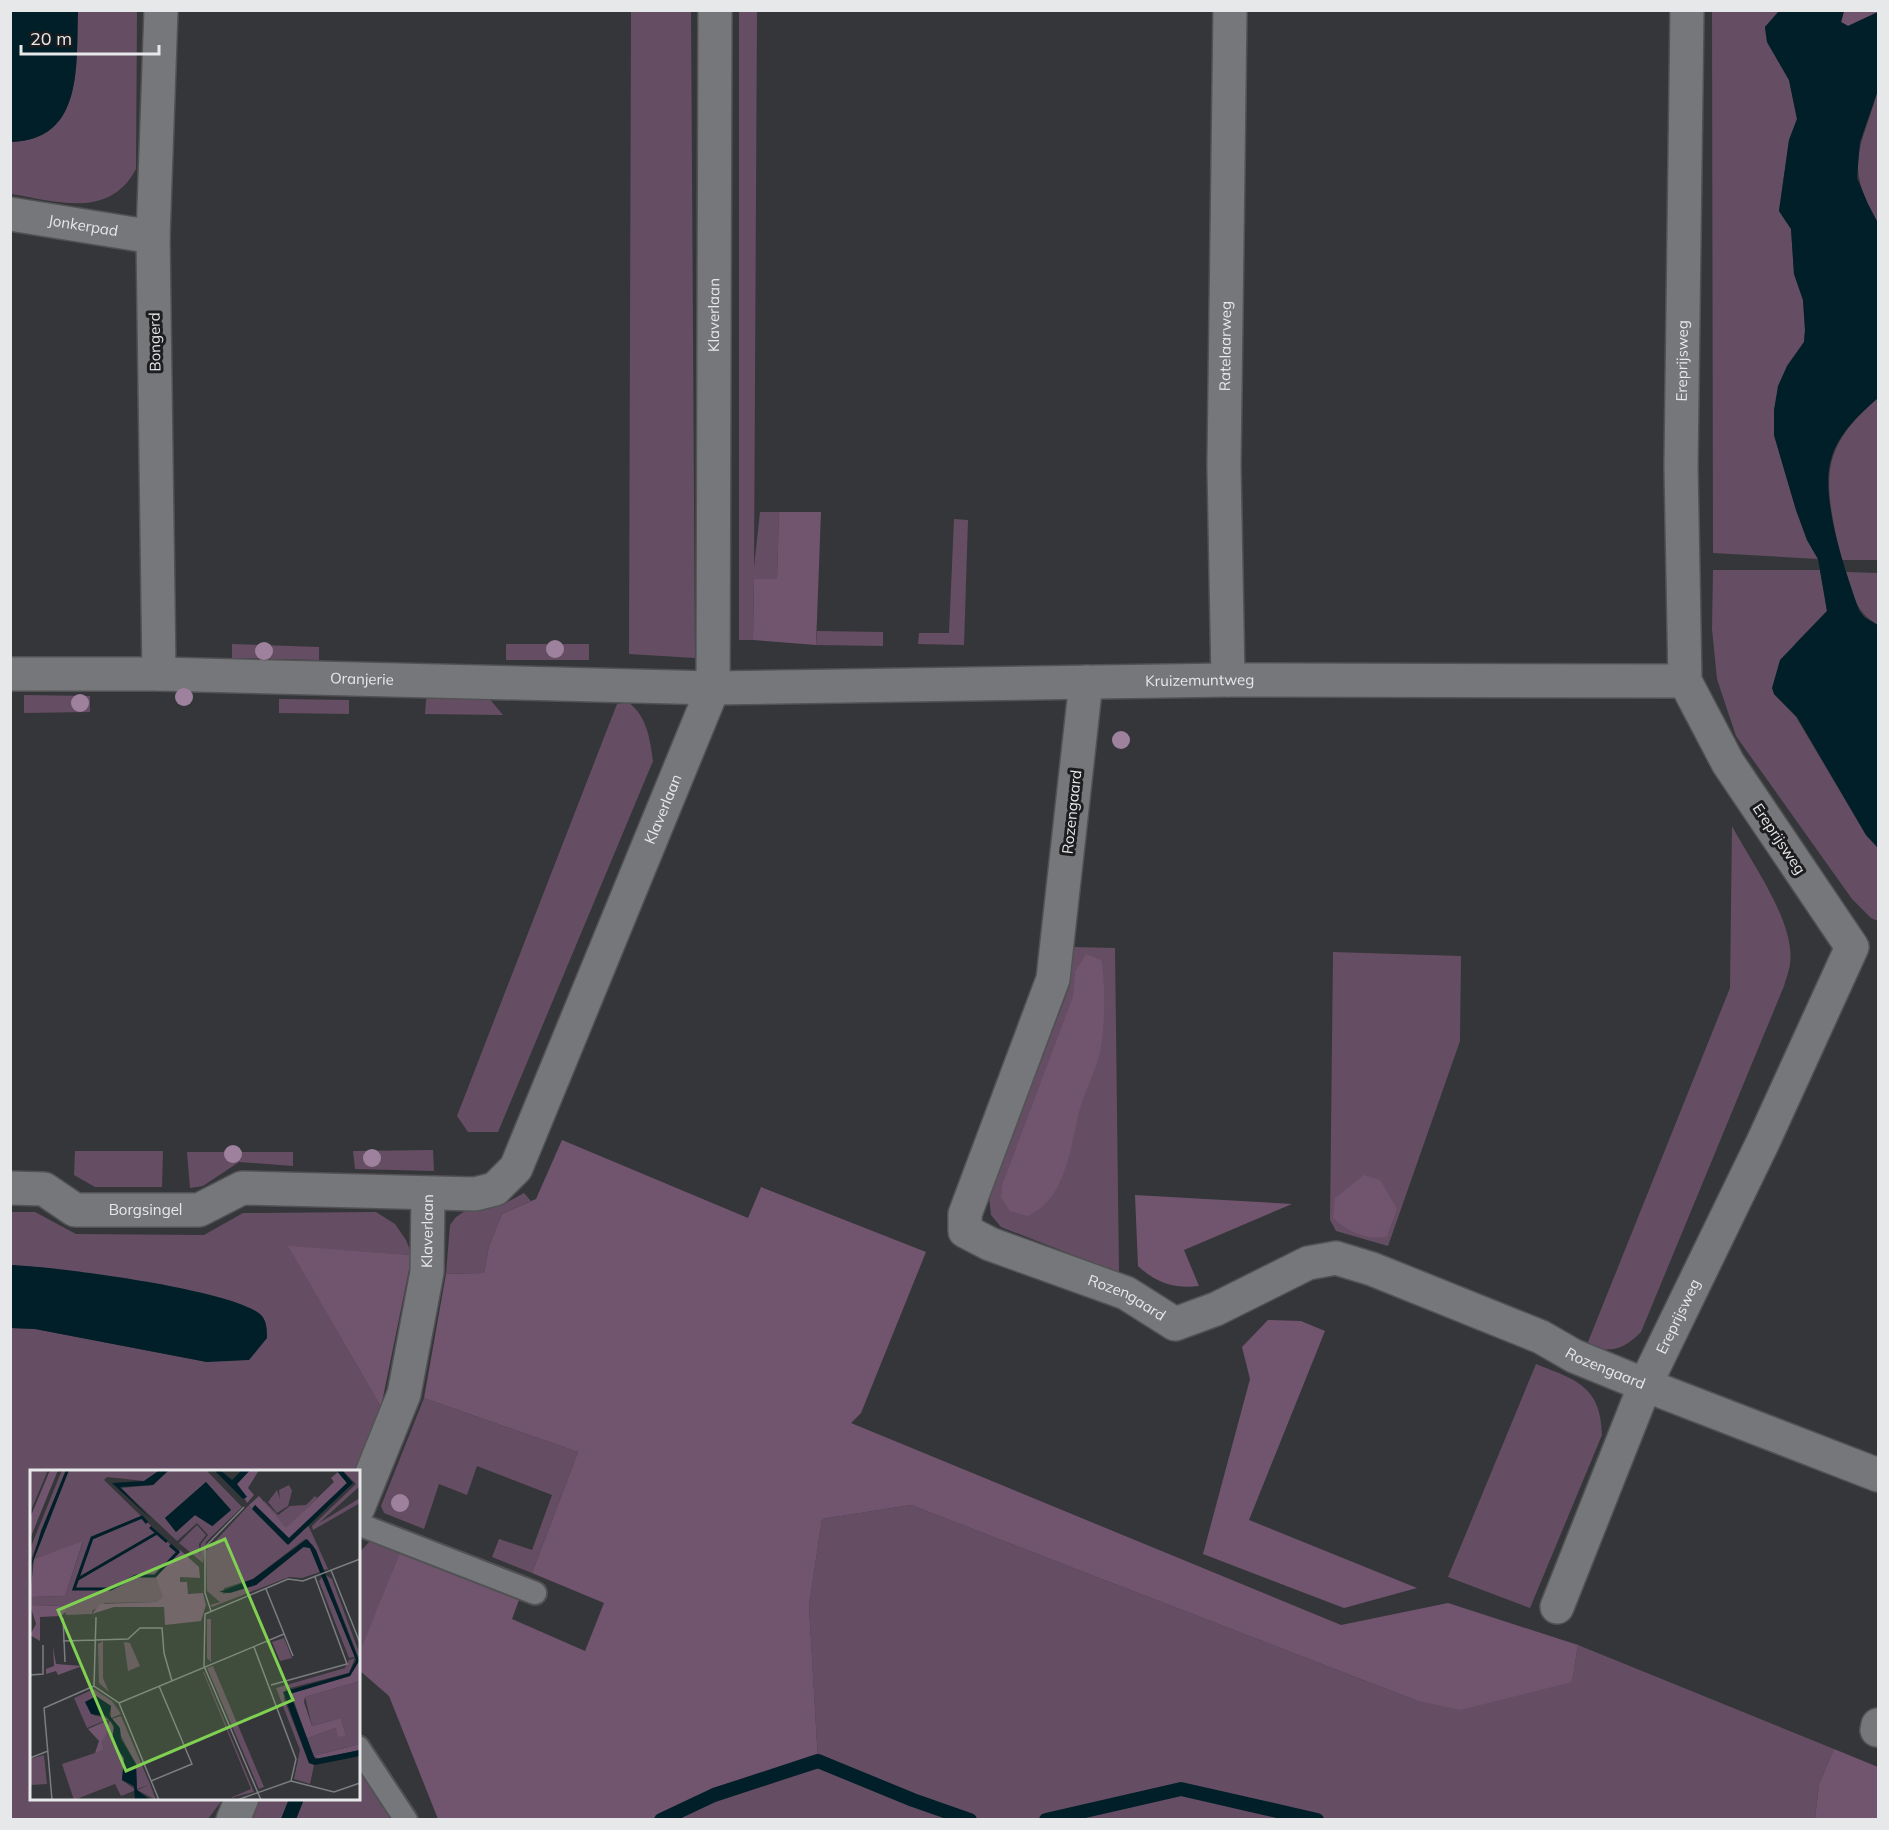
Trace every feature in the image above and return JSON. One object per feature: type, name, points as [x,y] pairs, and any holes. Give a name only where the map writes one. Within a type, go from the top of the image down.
[{"type":"street","name":"Bongerd","points":[[159,674],[153,237],[161,10]]},
{"type":"street","name":"Klaverlaan","points":[[360,1503],[404,1394],[427,1272],[428,1194],[475,1194],[495,1189],[516,1168],[713,688],[715,10]]},
{"type":"street","name":"Ratelaarweg","points":[[1228,680],[1224,454],[1230,10]]},
{"type":"street","name":"Ereprijsweg","points":[[1557,1607],[1645,1385],[1763,1142],[1865,947],[1728,763],[1685,681],[1681,466],[1687,10]]},
{"type":"street","name":"Jonkerpad","points":[[10,214],[153,237]]},
{"type":"street","name":"Oranjerie","points":[[10,674],[159,674],[713,688]]},
{"type":"street","name":"Kruizemuntweg","points":[[713,688],[1228,680],[1685,681]]},
{"type":"street","name":"Rozengaard","points":[[1086,682],[1053,979],[965,1215],[965,1231],[990,1244],[1126,1293],[1175,1324],[1216,1309],[1308,1263],[1336,1258],[1372,1269],[1541,1337],[1574,1356],[1645,1385],[1878,1474]]},
{"type":"street","name":"Borgsingel","points":[[10,1188],[44,1189],[75,1210],[199,1210],[242,1188],[428,1194]]},
{"type":"street","points":[[233,1820],[241,1800]]},
{"type":"lane","points":[[360,1525],[535,1593]]},
{"type":"lane","points":[[360,1749],[406,1820]]},
{"type":"shaded area","points":[[757,10],[754,567],[760,512],[779,512],[777,579],[754,579],[753,640],[739,640],[739,11]]},
{"type":"shaded area","points":[[78,11],[137,11],[136,169],[125,185],[111,195],[96,201],[63,203],[11,194],[11,142],[35,138],[52,128],[64,114],[71,96],[77,54]]},
{"type":"shaded area","points":[[631,11],[691,11],[695,658],[629,654]]},
{"type":"shaded area","points":[[1712,11],[1779,11],[1765,27],[1767,42],[1789,80],[1797,119],[1789,140],[1779,211],[1791,229],[1794,274],[1803,300],[1805,330],[1804,342],[1787,366],[1774,410],[1774,435],[1796,510],[1807,540],[1818,559],[1713,553]]},
{"type":"shaded area","points":[[1844,11],[1878,12],[1848,26],[1841,22]]},
{"type":"shaded area","points":[[1878,90],[1878,223],[1867,203],[1861,185],[1858,156]]},
{"type":"shaded area","points":[[1878,398],[1878,560],[1841,560],[1829,490],[1834,453],[1857,417]]},
{"type":"shaded area","points":[[779,512],[821,512],[816,645],[753,640],[754,579],[777,579]]},
{"type":"shaded area","points":[[954,519],[968,520],[964,645],[918,644],[919,633],[949,633]]},
{"type":"shaded area","points":[[1713,570],[1820,570],[1827,611],[1795,644],[1774,694],[1796,717],[1866,835],[1878,848],[1878,921],[1871,918],[1852,899],[1736,736],[1717,679],[1712,629]]},
{"type":"shaded area","points":[[1846,572],[1878,573],[1878,625],[1864,615],[1860,609]]},
{"type":"shaded area","points":[[817,631],[883,632],[883,646],[816,645]]},
{"type":"shaded area","points":[[232,644],[319,647],[319,660],[232,658]]},
{"type":"shaded area","points":[[506,644],[589,644],[589,660],[506,660]]},
{"type":"shaded area","points":[[24,695],[90,696],[90,712],[24,713]]},
{"type":"shaded area","points":[[431,695],[488,697],[503,715],[425,714],[426,700]]},
{"type":"shaded area","points":[[279,699],[349,700],[349,714],[279,713]]},
{"type":"shaded area","points":[[628,702],[640,714],[643,721],[649,736],[653,761],[498,1132],[468,1132],[457,1116],[617,704]]},
{"type":"shaded area","points":[[1732,826],[1770,893],[1786,930],[1790,948],[1788,972],[1641,1332],[1628,1343],[1616,1348],[1586,1347],[1730,988]]},
{"type":"shaded area","points":[[1073,947],[1115,948],[1119,1273],[1001,1227],[991,1215],[989,1197],[1070,985]]},
{"type":"shaded area","points":[[1333,952],[1461,956],[1460,1041],[1388,1246],[1336,1231],[1330,1220]]},
{"type":"shaded area","points":[[1086,954],[1101,960],[1103,970],[1104,1022],[1101,1047],[1080,1108],[1065,1170],[1059,1184],[1041,1208],[1028,1216],[1010,1211],[1001,1197],[1003,1183],[1073,997],[1075,972]]},
{"type":"shaded area","points":[[562,1140],[748,1218],[761,1187],[926,1252],[861,1413],[851,1423],[1341,1625],[1448,1603],[1578,1645],[1572,1682],[1460,1710],[1415,1700],[911,1505],[822,1519],[809,1606],[818,1761],[714,1795],[661,1820],[438,1819],[389,1696],[360,1671],[360,1652],[400,1552],[519,1600],[512,1619],[585,1651],[604,1603],[532,1573],[578,1452],[424,1398],[446,1274],[484,1273],[489,1246],[502,1214],[536,1199]]},
{"type":"shaded area","points":[[433,1150],[434,1171],[355,1169],[353,1151]]},
{"type":"shaded area","points":[[75,1151],[163,1151],[162,1187],[95,1187],[74,1175]]},
{"type":"shaded area","points":[[187,1152],[293,1152],[293,1166],[239,1162],[203,1186],[190,1188]]},
{"type":"shaded area","points":[[1364,1175],[1380,1180],[1397,1209],[1387,1236],[1373,1237],[1357,1234],[1333,1217],[1335,1198]]},
{"type":"shaded area","points":[[524,1193],[531,1201],[502,1214],[489,1246],[484,1273],[446,1274],[450,1225],[456,1217],[465,1211],[504,1204]]},
{"type":"shaded area","points":[[1135,1195],[1292,1204],[1184,1250],[1199,1286],[1182,1287],[1159,1281],[1138,1266]]},
{"type":"shaded area","points":[[11,1212],[35,1212],[76,1234],[204,1235],[243,1213],[376,1212],[395,1224],[406,1240],[412,1255],[289,1247],[381,1407],[355,1470],[30,1470],[30,1800],[222,1800],[208,1819],[11,1819],[11,1328],[35,1329],[207,1362],[243,1306],[165,1285],[11,1265]]},
{"type":"shaded area","points":[[288,1246],[412,1255],[381,1407]]},
{"type":"shaded area","points":[[1268,1320],[1301,1321],[1325,1331],[1249,1520],[1417,1588],[1344,1608],[1203,1554],[1250,1379],[1242,1347]]},
{"type":"shaded area","points":[[1536,1364],[1584,1387],[1597,1405],[1602,1435],[1530,1608],[1448,1577]]},
{"type":"shaded area","points":[[424,1398],[578,1452],[532,1573],[492,1557],[499,1539],[532,1550],[552,1495],[477,1466],[467,1495],[439,1484],[424,1529],[384,1513],[381,1506]]},
{"type":"shaded area","points":[[911,1505],[1415,1700],[1572,1682],[1578,1645],[1834,1749],[1819,1784],[1815,1819],[661,1820],[714,1795],[818,1761],[809,1606],[822,1519]]},
{"type":"shaded area","points":[[370,1541],[400,1552],[360,1654],[360,1552]]},
{"type":"shaded area","points":[[1834,1749],[1878,1767],[1878,1819],[1815,1819],[1819,1784]]},
{"type":"shaded area","points":[[360,1768],[394,1820],[296,1820],[304,1800],[360,1800]]},
{"type":"shaded area","points":[[260,1800],[289,1800],[281,1819],[252,1819]]},
{"type":"water","points":[[12,11],[78,11],[75,76],[64,114],[52,128],[35,138],[11,142]]},
{"type":"water","points":[[1779,11],[1844,11],[1841,22],[1848,26],[1878,12],[1878,90],[1860,142],[1857,178],[1878,223],[1878,398],[1851,424],[1840,439],[1832,456],[1828,491],[1835,533],[1859,610],[1864,617],[1878,625],[1878,848],[1866,835],[1797,717],[1774,694],[1772,688],[1780,660],[1827,611],[1818,559],[1807,540],[1796,510],[1774,435],[1774,410],[1778,386],[1787,366],[1804,342],[1805,330],[1803,300],[1794,274],[1791,229],[1779,211],[1789,140],[1797,119],[1789,80],[1767,42],[1765,27]]},
{"type":"water","points":[[11,1265],[143,1281],[219,1297],[246,1306],[262,1316],[266,1324],[267,1338],[249,1360],[207,1362],[35,1329],[11,1328]]},
{"type":"water","points":[[289,1800],[304,1800],[296,1819],[281,1819]]},
{"type":"waterway","points":[[661,1820],[714,1795],[818,1761],[913,1800],[970,1820]]},
{"type":"waterway","points":[[1046,1820],[1181,1789],[1317,1820]]}]
